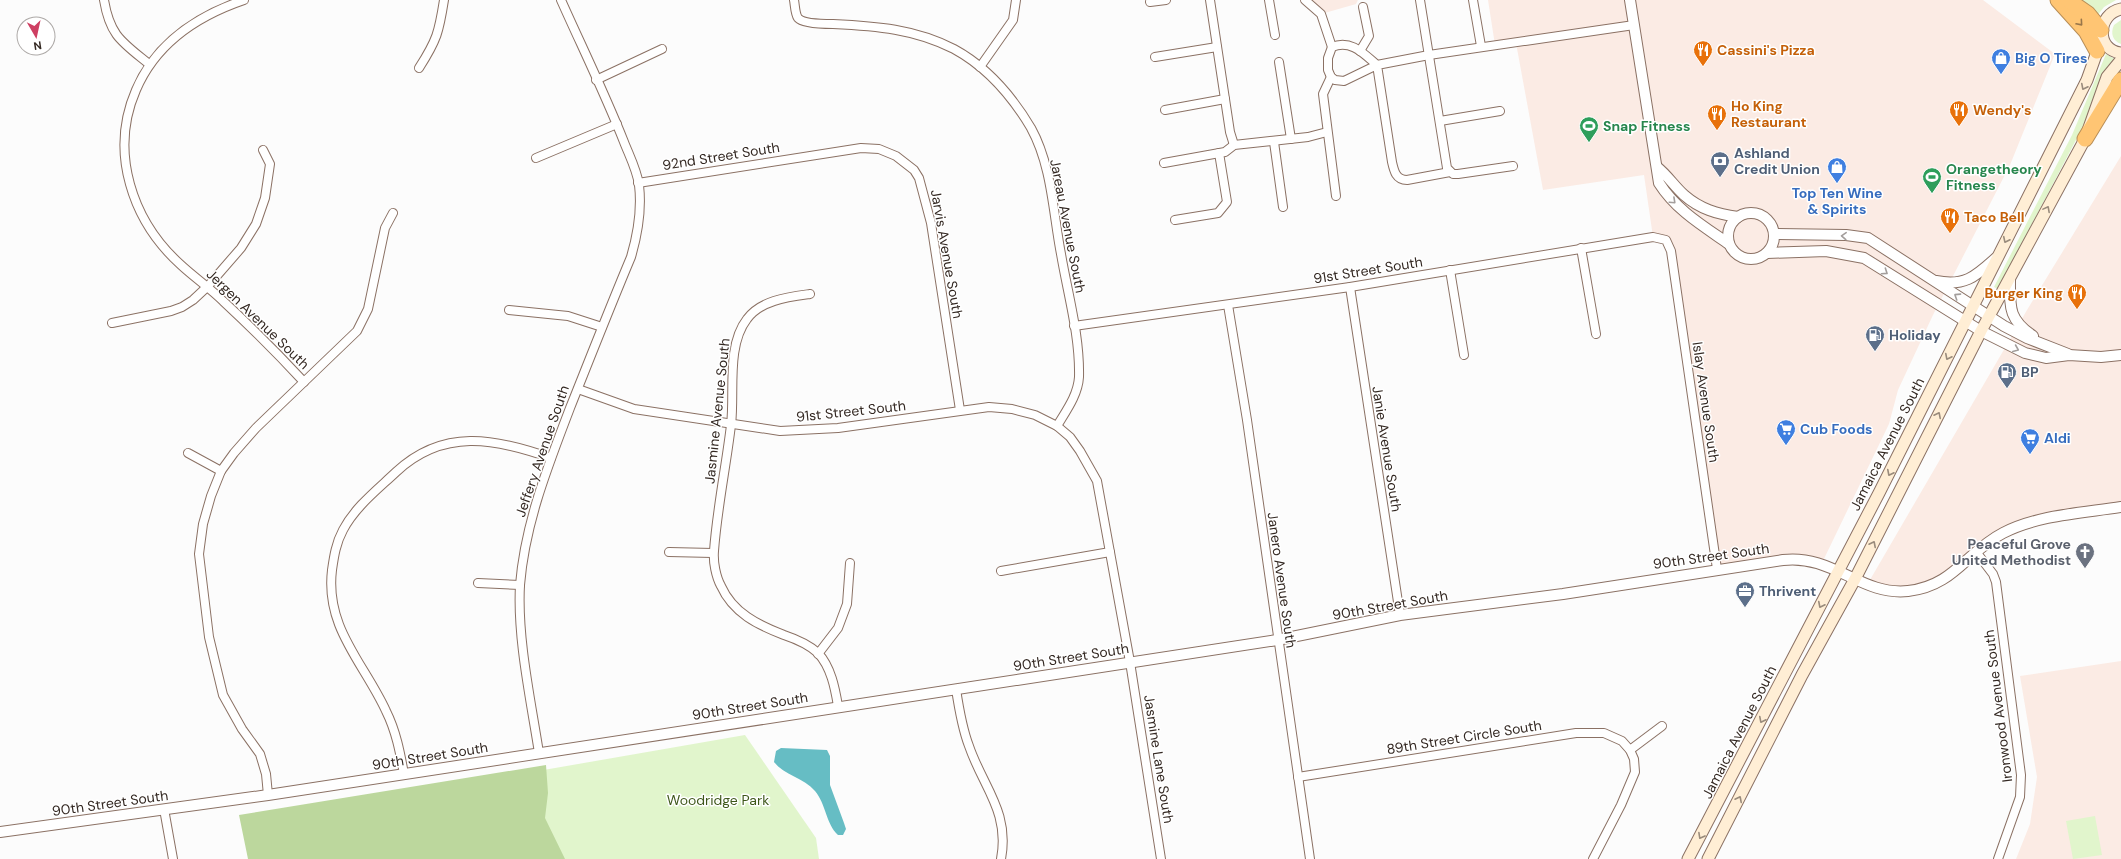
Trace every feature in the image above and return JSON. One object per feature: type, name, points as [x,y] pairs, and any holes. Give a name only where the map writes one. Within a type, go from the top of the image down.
[{"type":"highway","points":[[2058,0],[2086,31],[2100,39]]},
{"type":"highway","points":[[2068,0],[2088,14],[2100,39]]},
{"type":"highway","points":[[2085,139],[2121,80]]},
{"type":"main road","name":"Jamaica Avenue South","points":[[1688,859],[1839,570],[2087,80],[2107,16],[2120,9]]},
{"type":"main road","points":[[2100,39],[2111,50],[2121,53]]},
{"type":"main road","points":[[1708,859],[1802,675],[1855,579],[1981,331],[2085,139],[2107,78],[2121,60]]},
{"type":"street","points":[[104,0],[107,17],[113,31],[120,41],[149,64]]},
{"type":"street","name":"Jergen Avenue South","points":[[244,0],[218,9],[197,20],[176,35],[149,64],[129,105],[124,154],[128,184],[137,206],[158,239],[181,265],[208,286],[256,332],[304,382],[256,428],[234,453],[221,471],[211,496],[203,524],[199,554],[209,637],[223,695],[242,729],[260,754],[266,774],[268,795]]},
{"type":"street","points":[[419,68],[433,46],[439,32],[444,0]]},
{"type":"street","name":"Jeffery Avenue South","points":[[539,753],[522,637],[520,585],[527,538],[533,511],[551,458],[631,257],[638,232],[640,209],[638,183],[617,124],[560,0]]},
{"type":"street","name":"Jareau Avenue South","points":[[794,0],[796,13],[798,18],[802,20],[815,23],[880,26],[903,30],[928,37],[955,50],[980,67],[1004,89],[1031,129],[1041,152],[1048,176],[1074,326],[1079,378],[1074,397],[1057,426]]},
{"type":"street","points":[[980,67],[1013,20],[1016,0]]},
{"type":"street","points":[[1150,2],[1166,0]]},
{"type":"street","points":[[1210,0],[1225,99],[1234,145]]},
{"type":"street","points":[[1270,0],[1275,35]]},
{"type":"street","points":[[1305,0],[1321,14],[1332,47],[1328,58],[1328,70],[1331,77],[1344,81],[1378,65],[1429,55],[1481,46],[1538,40],[1634,25]]},
{"type":"street","points":[[1420,0],[1447,168],[1450,172]]},
{"type":"street","points":[[1473,0],[1481,46]]},
{"type":"street","points":[[1630,0],[1658,167],[1659,183],[1669,199],[1697,222],[1729,244],[1738,255],[1745,258],[1759,257],[1767,253],[1826,251],[1864,258],[1981,331],[2025,353],[2046,358],[2069,355],[2101,357],[2121,355]]},
{"type":"street","points":[[1360,51],[1369,36],[1363,7]]},
{"type":"street","points":[[1332,47],[1342,44],[1348,45],[1360,51],[1378,65],[1392,162],[1397,176],[1402,180],[1450,172],[1458,174],[1513,166]]},
{"type":"street","points":[[1155,57],[1217,47]]},
{"type":"street","points":[[596,80],[662,50]]},
{"type":"street","points":[[1278,62],[1291,140]]},
{"type":"street","points":[[1331,77],[1322,94],[1336,196]]},
{"type":"street","points":[[1164,110],[1225,99]]},
{"type":"street","points":[[1440,121],[1500,111]]},
{"type":"street","points":[[536,158],[617,124]]},
{"type":"street","points":[[1164,163],[1225,152],[1234,145],[1291,140],[1327,132]]},
{"type":"street","points":[[1274,142],[1283,207]]},
{"type":"street","name":"Jarvis Avenue South","points":[[807,156],[861,148],[879,149],[896,156],[914,170],[919,178],[931,223],[960,410]]},
{"type":"street","points":[[112,323],[171,311],[193,300],[208,286],[241,248],[256,224],[265,198],[269,178],[270,164],[263,150]]},
{"type":"street","points":[[1175,220],[1218,213],[1227,202],[1219,153]]},
{"type":"street","name":"92nd Street South","points":[[638,183],[807,156]]},
{"type":"street","points":[[1658,167],[1668,176],[1683,194],[1699,206],[1716,213],[1738,217]]},
{"type":"street","points":[[304,382],[357,331],[368,309],[385,228],[393,213]]},
{"type":"street","points":[[1729,244],[1729,229],[1738,217],[1745,214],[1760,214],[1772,226],[1774,234],[1774,241],[1767,253]]},
{"type":"street","points":[[1774,234],[1846,235],[1868,238],[1989,318],[2014,332],[2069,355]]},
{"type":"street","name":"91st Street South","points":[[1074,326],[1350,287],[1653,237],[1666,240]]},
{"type":"street","name":"Islay Avenue South","points":[[1666,240],[1671,251],[1717,569]]},
{"type":"street","points":[[1581,248],[1596,334]]},
{"type":"street","points":[[1932,280],[1944,283],[1963,282],[1973,278],[1998,257]]},
{"type":"street","points":[[1450,270],[1464,356]]},
{"type":"street","points":[[2010,279],[2010,300],[2013,317],[2018,325],[2045,344]]},
{"type":"street","name":"Janie Avenue South","points":[[1350,287],[1400,616]]},
{"type":"street","name":"Jasmine Avenue South","points":[[810,294],[773,301],[754,312],[741,328],[737,336],[731,424],[713,553],[720,585],[728,600],[736,609],[765,627],[804,642],[818,654],[834,685],[838,706]]},
{"type":"street","name":"Janero Avenue South","points":[[1228,305],[1247,420],[1277,640],[1310,859]]},
{"type":"street","points":[[509,310],[568,316],[602,327]]},
{"type":"street","name":"91st Street South","points":[[578,389],[634,409],[780,431],[838,428],[989,407],[1012,409],[1035,415],[1057,426]]},
{"type":"street","points":[[1057,426],[1070,438],[1080,451],[1097,481],[1130,662]]},
{"type":"street","points":[[404,774],[399,745],[386,710],[341,633],[334,613],[330,583],[333,558],[344,529],[363,503],[401,468],[412,458],[432,448],[454,442],[477,440],[498,442],[519,447],[551,458]]},
{"type":"street","points":[[188,453],[221,471]]},
{"type":"street","name":"90th Street South","points":[[0,832],[268,795],[838,706],[1277,640],[1400,616],[1563,594],[1717,569],[1791,559],[1815,561],[1839,570],[1855,579],[1882,590],[1907,591],[1919,589],[1944,580],[2002,534],[2028,523],[2121,507]]},
{"type":"street","points":[[669,552],[713,553]]},
{"type":"street","points":[[1001,570],[1110,552]]},
{"type":"street","name":"Ironwood Avenue South","points":[[1977,553],[1993,574],[1996,582],[2021,775],[2020,797],[1998,859]]},
{"type":"street","points":[[818,654],[838,628],[847,604],[850,563]]},
{"type":"street","points":[[478,583],[520,585]]},
{"type":"street","name":"Jasmine Lane South","points":[[1130,662],[1161,859]]},
{"type":"street","points":[[956,689],[961,722],[968,746],[991,793],[1003,826],[1001,859]]},
{"type":"street","points":[[1593,859],[1621,805],[1635,772],[1634,759],[1630,750],[1662,726]]},
{"type":"street","name":"89th Street Circle South","points":[[1298,776],[1576,733],[1604,733],[1622,740],[1630,750]]},
{"type":"street","points":[[164,809],[173,859]]},
{"type":"shaded area","points":[[1305,0],[1358,0],[1356,4],[1321,14]]},
{"type":"shaded area","points":[[1488,0],[1983,0],[2055,54],[2010,165],[1933,315],[1898,390],[1889,424],[1822,563],[1815,561],[1717,569],[1666,240],[1653,237],[1644,175],[1543,190],[1516,43],[1495,45]]},
{"type":"shaded area","points":[[2121,156],[2121,507],[2015,528],[1955,572],[1919,589],[1867,585],[2027,310]]},
{"type":"shaded area","points":[[2121,661],[2121,859],[2016,859],[2030,824],[2037,777],[2020,676]]},
{"type":"green space","points":[[2074,0],[2116,0],[2104,7],[2097,16]]},
{"type":"green space","points":[[2121,20],[2121,44],[2114,39],[2112,31],[2114,25]]},
{"type":"green space","points":[[2106,54],[2115,59],[2077,138],[1998,289],[1994,287],[2072,135]]},
{"type":"green space","name":"Woodridge Park","points":[[745,735],[816,838],[819,859],[542,859],[509,776]]},
{"type":"green space","points":[[546,765],[548,793],[545,818],[565,859],[248,859],[239,815]]},
{"type":"green space","points":[[2095,816],[2102,855],[2073,859],[2066,821]]},
{"type":"water","points":[[781,748],[827,750],[830,756],[830,785],[846,829],[843,835],[838,835],[834,830],[828,820],[822,802],[815,791],[805,783],[783,770],[774,762],[776,751]]},
{"type":"place","name":"Cassini's Pizza","points":[[1703,67]]},
{"type":"place","name":"Big O Tires","points":[[2001,75]]},
{"type":"place","name":"Wendy's","points":[[1959,127]]},
{"type":"place","name":"Ho King Restaurant","points":[[1717,131]]},
{"type":"place","name":"Snap Fitness","points":[[1589,143]]},
{"type":"place","name":"Ashland Credit Union","points":[[1720,178]]},
{"type":"place","name":"Top Ten Wine & Spirits","points":[[1837,184]]},
{"type":"place","name":"Orangetheory Fitness","points":[[1932,194]]},
{"type":"place","name":"Taco Bell","points":[[1950,234]]},
{"type":"place","name":"Burger King","points":[[2077,310]]},
{"type":"place","name":"Holiday","points":[[1875,352]]},
{"type":"place","name":"BP","points":[[2007,389]]},
{"type":"place","name":"Cub Foods","points":[[1786,446]]},
{"type":"place","name":"Aldi","points":[[2030,455]]},
{"type":"place","name":"Peaceful Grove United Methodist","points":[[2085,569]]},
{"type":"place","name":"Thrivent","points":[[1745,608]]}]
